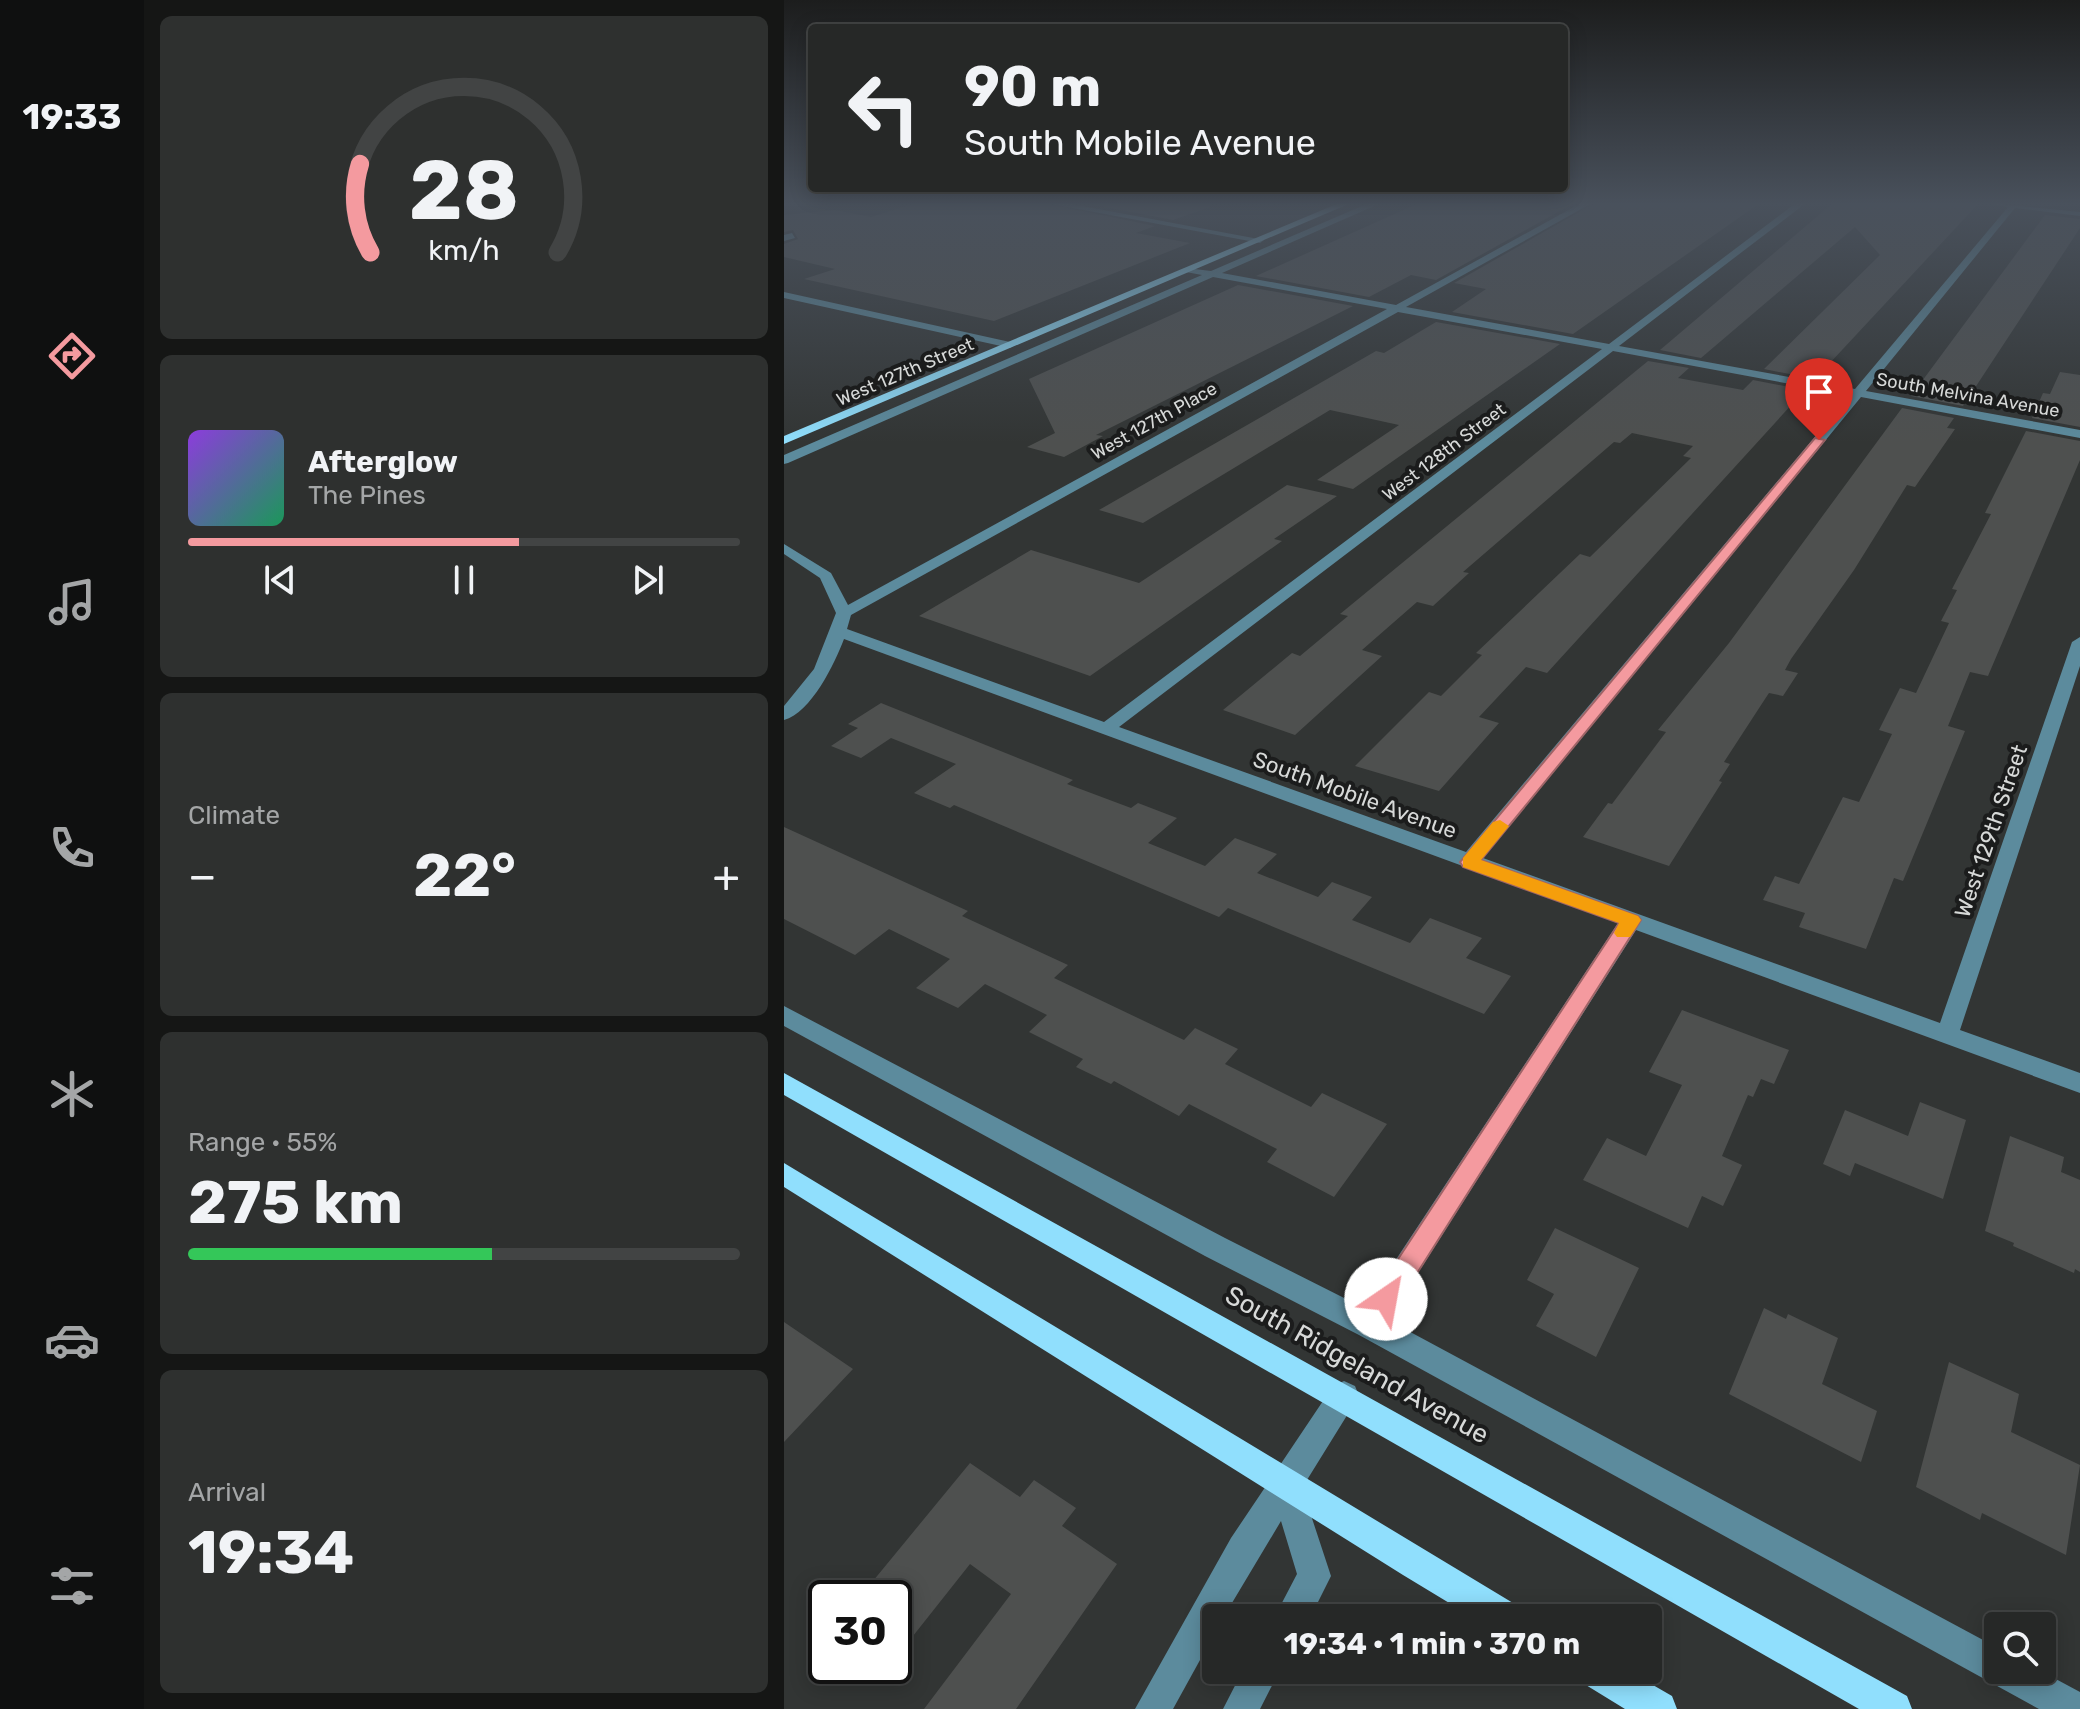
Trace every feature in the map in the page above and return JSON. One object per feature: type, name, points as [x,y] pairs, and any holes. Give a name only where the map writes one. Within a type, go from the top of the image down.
[{"type":"main road","name":"West 127th Street","points":[[784,440],[1159,283]]},
{"type":"main road","name":"South Ridgeland Avenue","points":[[784,1083],[1344,1396],[1894,1709]]},
{"type":"main road","points":[[784,1174],[1010,1311],[1286,1487],[1482,1604]]},
{"type":"main road","points":[[1617,1684],[1659,1709]]},
{"type":"street","points":[[784,460],[1193,283]]},
{"type":"street","name":"South Melvina Avenue","points":[[1260,283],[2080,434]]},
{"type":"street","name":"West 127th Place","points":[[841,622],[1447,283]]},
{"type":"street","name":"West 128th Street","points":[[1106,729],[1697,283]]},
{"type":"street","points":[[1469,862],[1949,283]]},
{"type":"street","points":[[784,295],[1010,345]]},
{"type":"street","points":[[784,548],[826,576],[841,622],[829,659],[798,704],[784,715]]},
{"type":"street","name":"South Mobile Avenue","points":[[841,622],[1106,729],[2080,1083]]},
{"type":"street","name":"West 129th Street","points":[[1947,1035],[2080,642]]},
{"type":"street","points":[[1369,1325],[1631,920]]},
{"type":"street","points":[[784,1015],[1215,1247],[1369,1325],[1984,1659]]},
{"type":"street","points":[[1153,1709],[1243,1550],[1344,1396]]},
{"type":"street","points":[[1286,1487],[1314,1576],[1299,1604]]},
{"type":"street","points":[[1241,1709],[1254,1684]]},
{"type":"street","points":[[2029,1684],[2075,1709]]},
{"type":"building","points":[[821,283],[1090,283],[994,321]]},
{"type":"building","points":[[1292,283],[1396,283],[1369,297]]},
{"type":"building","points":[[1454,283],[1646,283],[1573,334],[1452,312],[1486,289]]},
{"type":"building","points":[[1739,283],[1789,283],[1701,358],[1660,350]]},
{"type":"building","points":[[1852,283],[1905,283],[1815,379],[1764,369]]},
{"type":"building","points":[[1995,283],[2044,283],[1963,406],[1911,396]]},
{"type":"building","points":[[1238,285],[1353,306],[1096,435],[1103,436],[1064,457],[1027,447],[1055,433],[1029,379]]},
{"type":"building","points":[[1436,322],[1560,344],[1353,489],[1317,480],[1399,425],[1330,410],[1143,523],[1099,510],[1376,351],[1384,353]]},
{"type":"building","points":[[1648,361],[1689,368],[1678,378],[1743,390],[1753,380],[1805,390],[1547,673],[1526,667],[1479,717],[1499,723],[1439,791],[1355,766],[1429,692],[1441,696],[1482,655],[1476,653],[1580,554],[1590,557],[1691,458],[1683,456],[1693,446],[1632,433],[1620,443],[1614,442],[1463,572],[1469,573],[1433,606],[1417,602],[1362,650],[1382,656],[1295,735],[1223,710],[1292,653],[1300,656],[1348,616],[1340,614]]},
{"type":"building","points":[[2060,372],[2080,375],[2080,427],[2032,418],[2043,393],[2050,394]]},
{"type":"building","points":[[1902,408],[1954,418],[1947,428],[1955,429],[1915,487],[1907,485],[1854,570],[1791,659],[1785,670],[1798,673],[1783,696],[1769,693],[1724,762],[1730,764],[1719,781],[1722,782],[1669,866],[1583,837],[1666,732],[1658,730],[1729,643]]},
{"type":"building","points":[[2026,431],[2080,441],[2080,460],[1988,676],[1970,672],[1948,726],[1965,731],[1903,881],[1894,878],[1866,949],[1799,927],[1805,913],[1763,900],[1775,876],[1799,884],[1843,797],[1859,802],[1892,734],[1879,730],[1900,688],[1916,693],[1949,623],[1941,621],[1957,590],[1952,589],[1991,514],[1985,513]]},
{"type":"building","points":[[1287,485],[1337,496],[1274,539],[1282,541],[1090,676],[919,616],[1031,550],[1139,583]]},
{"type":"building","points":[[881,703],[1073,780],[1067,784],[1131,808],[1138,803],[1177,818],[1148,843],[1205,866],[1235,838],[1277,854],[1257,873],[1318,897],[1332,882],[1372,897],[1352,920],[1410,943],[1430,918],[1482,938],[1466,958],[1511,976],[1484,1014],[1228,908],[1219,917],[954,805],[950,808],[914,793],[956,764],[891,738],[861,758],[831,746],[858,728],[848,724]]},
{"type":"building","points":[[784,827],[968,911],[962,916],[1068,965],[1054,978],[1184,1040],[1195,1028],[1238,1049],[1225,1064],[1311,1107],[1322,1093],[1387,1124],[1334,1197],[1267,1162],[1277,1149],[1189,1104],[1179,1116],[1114,1081],[1111,1084],[1076,1067],[1083,1059],[1029,1032],[1047,1015],[985,984],[958,1008],[916,988],[950,959],[889,929],[855,955],[784,919]]},
{"type":"building","points":[[1682,1010],[1789,1050],[1774,1084],[1761,1079],[1753,1097],[1748,1095],[1722,1156],[1742,1165],[1723,1206],[1702,1196],[1688,1228],[1583,1180],[1607,1138],[1646,1156],[1682,1085],[1649,1072]]},
{"type":"building","points":[[1920,1102],[1966,1120],[1943,1199],[1855,1163],[1850,1176],[1823,1164],[1845,1110],[1908,1136]]},
{"type":"building","points":[[2010,1136],[2064,1157],[2061,1172],[2080,1180],[2080,1272],[2075,1269],[2074,1273],[1985,1231]]},
{"type":"building","points":[[1555,1228],[1639,1268],[1596,1357],[1536,1326],[1554,1294],[1527,1280]]},
{"type":"building","points":[[1764,1308],[1786,1319],[1788,1314],[1838,1338],[1822,1384],[1877,1411],[1861,1462],[1729,1394]]},
{"type":"building","points":[[784,1322],[853,1369],[784,1442]]},
{"type":"building","points":[[1949,1362],[2019,1394],[2011,1432],[2080,1465],[2066,1555],[1982,1513],[1980,1520],[1916,1487]]},
{"type":"building","points":[[970,1463],[1020,1497],[1034,1480],[1076,1508],[1062,1526],[1117,1564],[1016,1709],[924,1709],[1011,1594],[970,1564],[912,1637],[912,1580],[874,1580]]},
{"type":"slow traffic","points":[[1500,826],[1469,862],[1631,920],[1623,933]]},
{"type":"route","points":[[1386,1299],[1631,920],[1469,862],[1819,440]]}]
